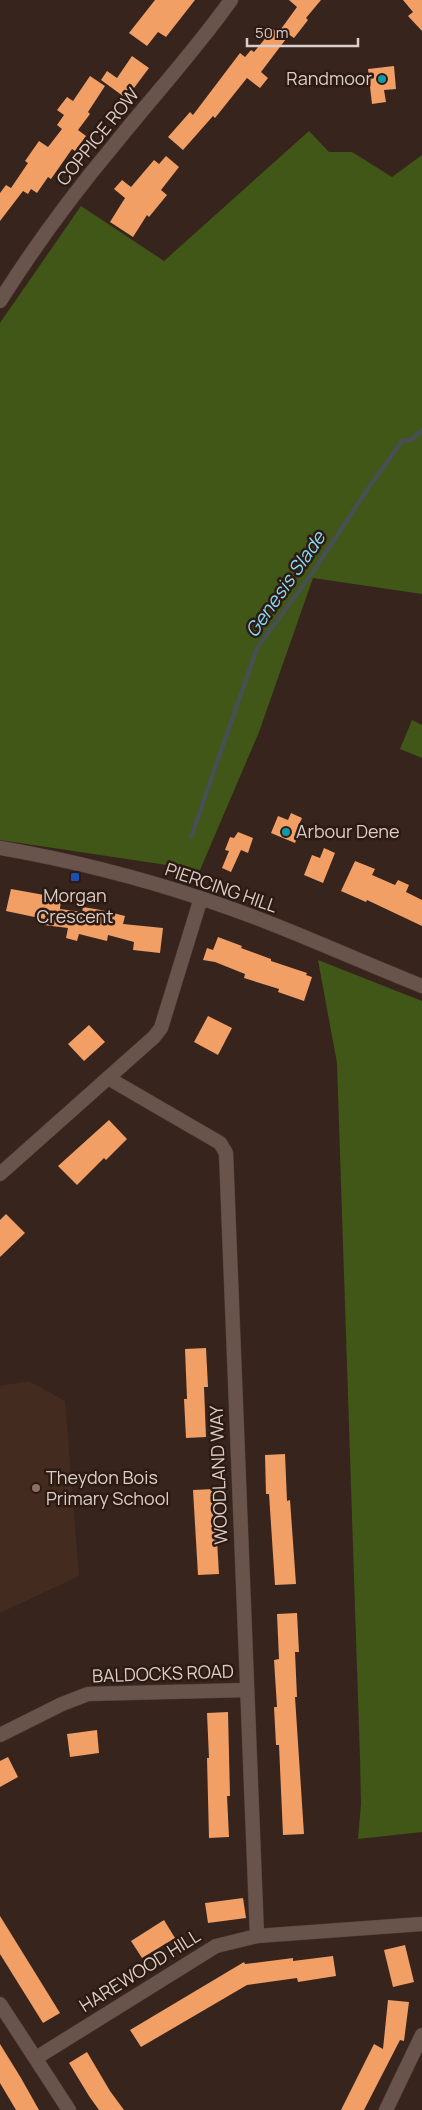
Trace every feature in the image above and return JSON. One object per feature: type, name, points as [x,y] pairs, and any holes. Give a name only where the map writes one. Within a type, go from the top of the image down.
[{"type":"street","name":"COPPICE ROW","points":[[0,301],[72,199],[114,144],[182,64],[231,0]]},
{"type":"street","name":"PIERCING HILL","points":[[0,848],[44,855],[93,867],[201,898],[251,916],[422,986]]},
{"type":"street","points":[[0,1174],[154,1038],[161,1028],[201,898]]},
{"type":"street","name":"WOODLAND WAY","points":[[108,1078],[220,1143],[226,1153],[246,1690],[258,1936]]},
{"type":"street","name":"BALDOCKS ROAD","points":[[0,1734],[62,1704],[88,1694],[246,1690]]},
{"type":"street","name":"HAREWOOD HILL","points":[[36,2058],[216,1946],[258,1936],[422,1924]]},
{"type":"street","points":[[0,2004],[69,2110]]},
{"type":"street","points":[[386,2110],[422,2034]]},
{"type":"shaded area","name":"Theydon Bois Primary School","points":[[29,1381],[65,1401],[79,1576],[0,1613],[0,1386]]},
{"type":"green space","points":[[309,131],[329,152],[352,152],[392,177],[422,155],[422,594],[313,578],[259,732],[200,870],[0,840],[0,323],[81,206],[164,261]]},
{"type":"green space","points":[[412,720],[422,725],[422,758],[400,749]]},
{"type":"green space","points":[[318,960],[422,1001],[422,1832],[358,1839],[361,1804],[360,1758],[337,1063]]},
{"type":"building","points":[[155,0],[195,0],[166,37],[158,32],[147,46],[129,33]]},
{"type":"building","points":[[289,0],[321,0],[306,18],[308,20],[294,38],[281,29],[297,7]]},
{"type":"building","points":[[403,0],[422,0],[422,31],[408,16],[413,12]]},
{"type":"building","points":[[273,29],[286,39],[261,72],[268,78],[260,88],[247,78],[215,118],[213,116],[183,150],[168,137],[190,112],[193,115],[240,53],[245,57],[251,50],[254,52]]},
{"type":"building","points":[[132,56],[149,68],[131,92],[127,90],[123,96],[101,80],[107,71],[117,78]]},
{"type":"building","name":"Randmoor","points":[[394,66],[396,89],[384,90],[386,102],[372,104],[368,69]]},
{"type":"building","points":[[90,76],[105,86],[88,112],[90,114],[78,130],[86,136],[75,151],[72,149],[51,179],[48,177],[37,193],[31,189],[28,194],[23,191],[0,221],[0,193],[6,185],[11,188],[28,163],[25,161],[39,141],[48,147],[62,129],[57,125],[64,115],[57,110],[67,97],[73,101]]},
{"type":"building","points":[[166,156],[179,167],[161,190],[167,195],[149,217],[147,215],[133,237],[110,222],[125,198],[114,189],[122,180],[131,187],[154,160],[159,164]]},
{"type":"building","name":"Arbour Dene","points":[[291,813],[302,818],[298,827],[301,828],[295,843],[271,833],[278,816],[288,820]]},
{"type":"building","points":[[238,832],[253,838],[248,853],[241,850],[231,872],[222,868],[229,851],[225,850],[230,837],[234,838]]},
{"type":"building","points":[[324,848],[335,853],[323,883],[304,875],[312,855],[320,858]]},
{"type":"building","points":[[355,861],[375,869],[372,875],[395,885],[398,880],[409,885],[406,892],[422,900],[422,926],[367,900],[366,902],[341,891]]},
{"type":"building","points":[[11,889],[61,898],[60,909],[82,912],[83,907],[101,910],[125,916],[123,924],[163,928],[160,953],[133,950],[134,942],[108,935],[107,941],[79,934],[77,941],[66,938],[68,928],[44,925],[44,919],[6,911]]},
{"type":"building","points":[[218,937],[271,959],[271,961],[307,973],[306,975],[312,977],[304,1001],[278,992],[279,989],[244,978],[245,974],[215,962],[203,960],[207,948],[213,950]]},
{"type":"building","points":[[208,1016],[232,1028],[218,1055],[194,1042]]},
{"type":"building","points":[[89,1025],[105,1042],[84,1061],[68,1044]]},
{"type":"building","points":[[109,1120],[127,1139],[106,1160],[104,1158],[77,1185],[58,1166]]},
{"type":"building","points":[[6,1214],[25,1233],[0,1257],[0,1220]]},
{"type":"building","points":[[206,1348],[208,1387],[204,1387],[206,1437],[186,1438],[184,1399],[187,1399],[185,1349]]},
{"type":"building","points":[[285,1454],[287,1501],[290,1500],[296,1584],[275,1585],[269,1494],[266,1494],[265,1455]]},
{"type":"building","points":[[214,1489],[219,1574],[198,1575],[193,1490]]},
{"type":"building","points":[[297,1613],[299,1652],[295,1652],[297,1697],[295,1697],[304,1834],[283,1835],[279,1745],[276,1745],[274,1707],[277,1707],[274,1660],[279,1659],[277,1614]]},
{"type":"building","points":[[228,1712],[230,1796],[227,1796],[229,1837],[209,1838],[207,1713]]},
{"type":"building","points":[[97,1730],[99,1753],[70,1757],[67,1734]]},
{"type":"building","points":[[8,1757],[18,1777],[0,1787],[0,1761]]},
{"type":"building","points":[[243,1898],[246,1918],[208,1923],[205,1903]]},
{"type":"building","points":[[0,1916],[60,2013],[43,2023],[0,1954]]},
{"type":"building","points":[[164,1920],[175,1938],[142,1958],[131,1941]]},
{"type":"building","points":[[405,1945],[414,1982],[393,1987],[384,1950]]},
{"type":"building","points":[[333,1956],[336,1976],[298,1982],[297,1978],[247,1985],[141,2047],[130,2030],[244,1962],[245,1964],[293,1958],[293,1961]]},
{"type":"building","points":[[388,2000],[409,2002],[404,2041],[400,2040],[364,2110],[341,2110],[374,2044],[383,2049]]},
{"type":"building","points":[[0,2044],[39,2110],[16,2110],[0,2083]]},
{"type":"building","points":[[87,2052],[110,2091],[124,2110],[99,2110],[89,2096],[69,2063]]},
{"type":"waterway","name":"Genesis Slade","points":[[191,837],[257,648],[313,572],[402,441],[411,440],[422,430]]},
{"type":"place","name":"Randmoor","points":[[382,79]]},
{"type":"place","name":"Arbour Dene","points":[[286,832]]},
{"type":"place","name":"Morgan Crescent","points":[[75,877]]},
{"type":"place","name":"Theydon Bois Primary School","points":[[36,1488]]}]
